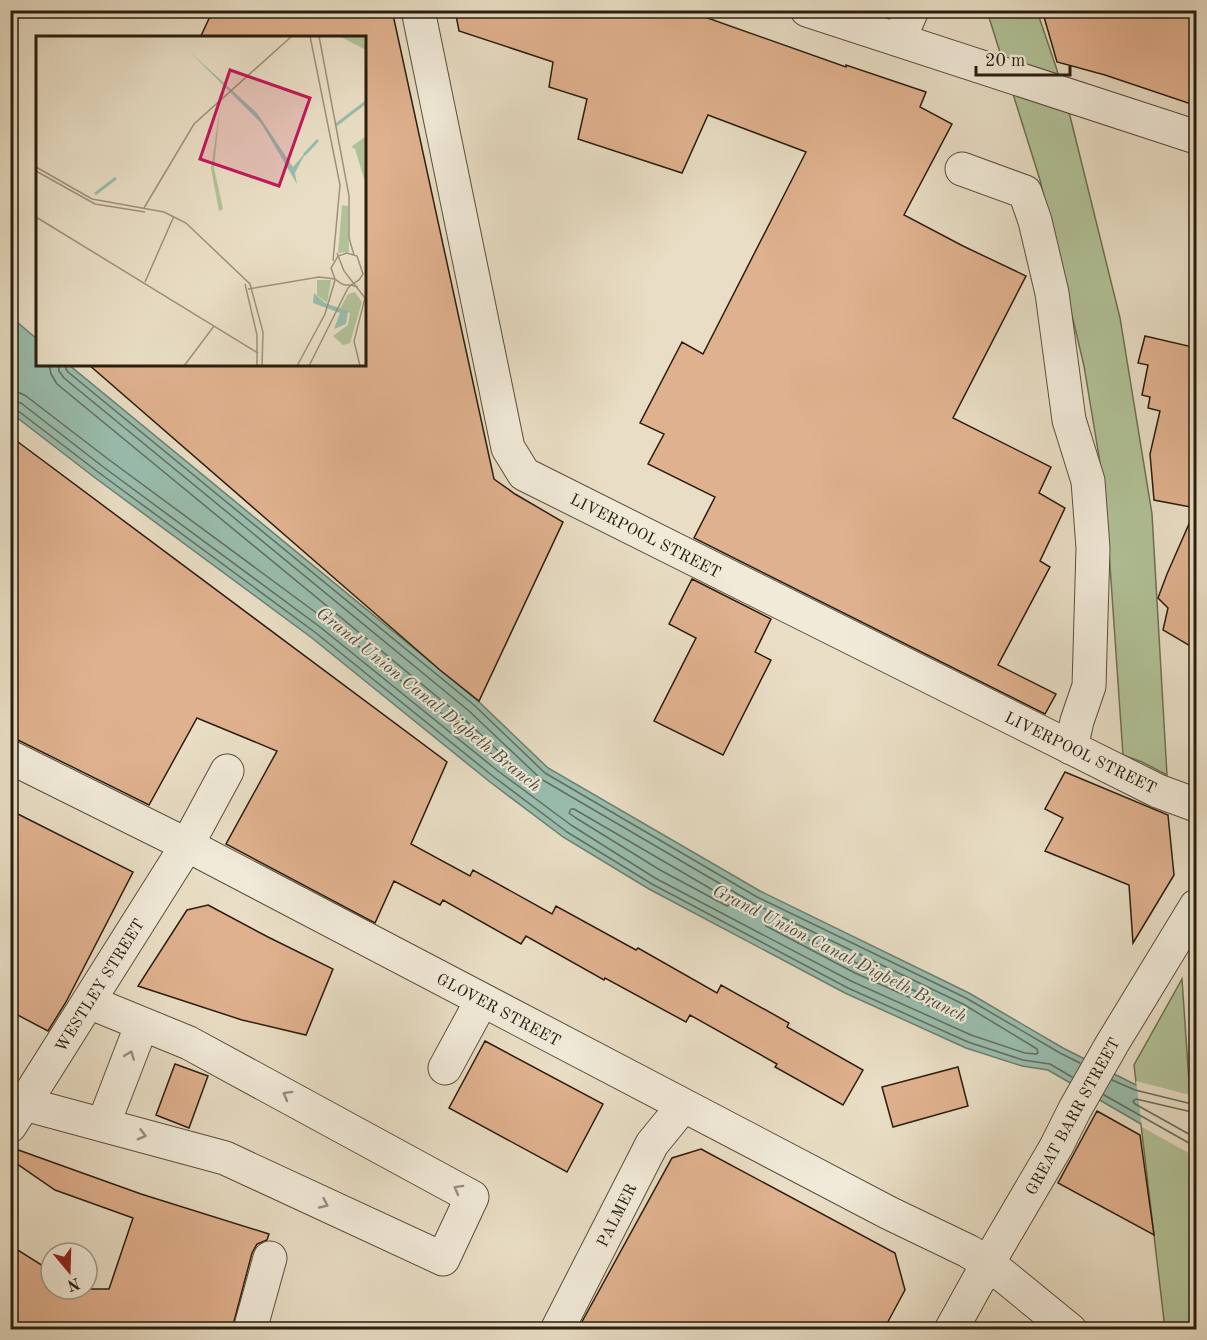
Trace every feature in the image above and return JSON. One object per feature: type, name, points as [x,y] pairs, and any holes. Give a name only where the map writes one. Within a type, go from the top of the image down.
[{"type":"street","name":"LIVERPOOL STREET","points":[[418,10],[508,448],[524,474],[1158,791],[1197,805]]},
{"type":"street","points":[[807,10],[1197,136]]},
{"type":"street","points":[[899,40],[912,10]]},
{"type":"street","points":[[962,168],[1025,192],[1035,221],[1052,293],[1069,420],[1088,481],[1093,548],[1089,686],[1071,748]]},
{"type":"street","name":"GLOVER STREET","points":[[10,757],[187,845],[683,1106],[889,1213],[968,1251],[987,1263],[1070,1329]]},
{"type":"street","name":"WESTLEY STREET","points":[[18,1115],[187,845],[227,771]]},
{"type":"street","name":"GREAT BARR STREET","points":[[951,1329],[987,1263],[1056,1148],[1112,1044],[1197,906]]},
{"type":"street","points":[[445,1068],[482,1000]]},
{"type":"street","points":[[18,1115],[103,1125],[225,1158],[443,1259],[472,1197],[189,1043],[89,1002]]},
{"type":"street","points":[[103,1125],[142,1024]]},
{"type":"street","name":"PALMER","points":[[557,1329],[652,1144],[683,1106]]},
{"type":"street","points":[[250,1329],[270,1258]]},
{"type":"shaded area","points":[[987,11],[1037,11],[1070,116],[1120,318],[1152,514],[1167,775],[1123,755],[1105,493],[1084,366],[1040,180]]},
{"type":"shaded area","points":[[1182,979],[1196,1185],[1196,1329],[1165,1329],[1134,1065]]},
{"type":"water","name":"Grand Union Canal Digbeth Branch","points":[[10,316],[36,338],[36,366],[70,366],[478,701],[548,768],[760,891],[969,993],[1063,1048],[1136,1085],[1196,1100],[1196,1153],[1048,1070],[1022,1066],[966,1048],[845,993],[649,889],[563,837],[490,782],[312,638],[11,413]]},
{"type":"pier","points":[[1136,1081],[1190,1095],[1194,1156],[1142,1127]]},
{"type":"building","points":[[213,10],[392,10],[494,479],[563,522],[479,701],[440,670],[90,366],[366,366],[366,36],[201,36]]},
{"type":"building","points":[[455,10],[685,10],[846,67],[846,65],[926,92],[920,107],[952,124],[904,215],[1026,276],[953,418],[1051,467],[1039,493],[1065,508],[1040,561],[1050,567],[998,665],[1056,694],[1045,714],[694,538],[715,497],[648,464],[664,434],[640,423],[682,342],[703,354],[806,152],[708,115],[682,173],[578,139],[587,99],[549,87],[553,62],[459,31]]},
{"type":"building","points":[[1042,10],[1197,10],[1197,106],[1105,75],[1057,62]]},
{"type":"building","points":[[1145,336],[1197,348],[1197,650],[1163,630],[1168,608],[1158,598],[1196,508],[1154,500],[1150,454],[1160,411],[1148,408],[1150,397],[1142,395],[1148,365],[1138,363]]},
{"type":"building","points":[[10,436],[447,762],[411,844],[470,876],[473,870],[552,914],[556,906],[636,950],[638,948],[717,993],[721,985],[789,1023],[787,1027],[863,1070],[843,1105],[775,1067],[777,1064],[690,1015],[686,1022],[605,978],[604,980],[526,936],[521,944],[443,900],[440,905],[394,881],[375,923],[226,844],[277,751],[197,718],[149,805],[18,740],[10,739]]},
{"type":"building","points":[[692,579],[771,619],[755,652],[771,660],[723,755],[654,721],[696,638],[669,624]]},
{"type":"building","points":[[1065,772],[1168,815],[1174,875],[1133,943],[1129,885],[1045,851],[1063,818],[1045,809]]},
{"type":"building","points":[[10,810],[133,872],[66,1002],[48,1031],[10,1011]]},
{"type":"building","points":[[208,905],[333,969],[306,1035],[242,1020],[138,986],[187,910]]},
{"type":"building","points":[[485,1041],[603,1104],[567,1172],[449,1108]]},
{"type":"building","points":[[175,1064],[208,1076],[189,1128],[156,1115]]},
{"type":"building","points":[[958,1067],[968,1106],[893,1127],[882,1087]]},
{"type":"building","points":[[1097,1111],[1140,1135],[1154,1235],[1058,1183]]},
{"type":"building","points":[[10,1147],[141,1194],[269,1234],[267,1240],[257,1244],[252,1253],[232,1329],[10,1329],[10,1245],[39,1263],[39,1301],[99,1301],[99,1289],[109,1289],[133,1218],[55,1190],[10,1159]]},
{"type":"building","points":[[701,1149],[895,1253],[905,1290],[884,1329],[578,1329],[672,1158]]}]
